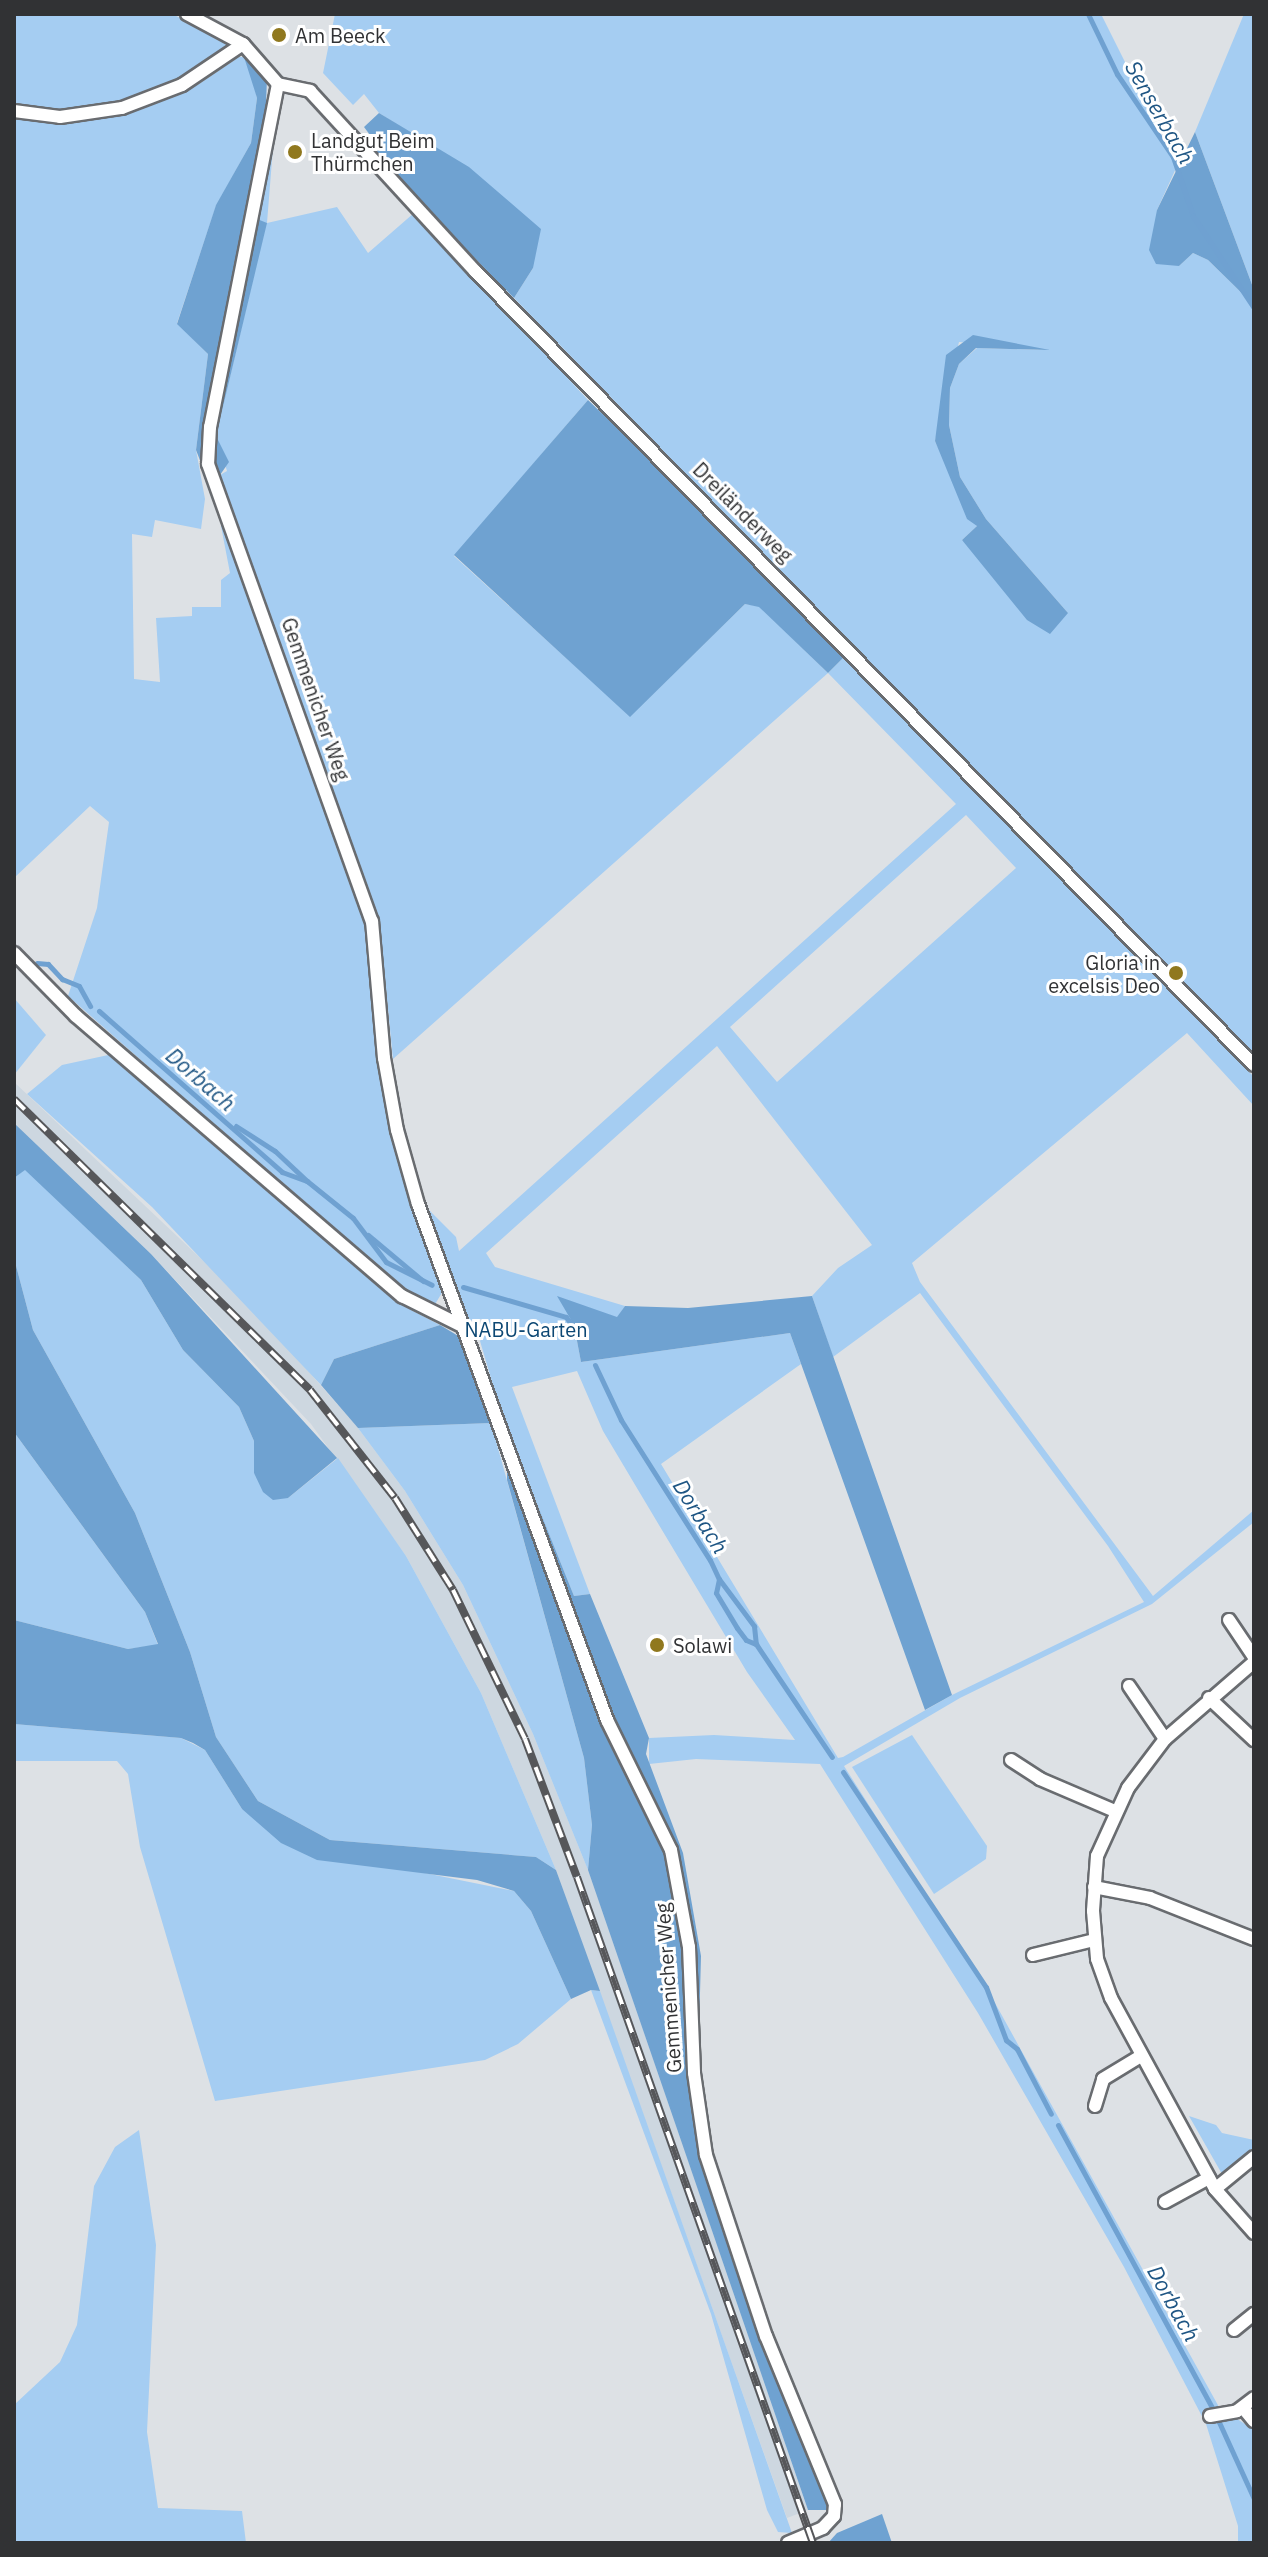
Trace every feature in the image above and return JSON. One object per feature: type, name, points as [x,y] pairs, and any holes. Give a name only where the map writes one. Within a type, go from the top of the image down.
[{"type":"street","points":[[187,14],[243,44],[278,84]]},
{"type":"street","points":[[14,111],[60,117],[122,108],[182,85],[243,44]]},
{"type":"street","name":"Dreiländerweg","points":[[278,84],[310,91],[475,271],[1254,1065]]},
{"type":"street","name":"Gemmenicher Weg","points":[[278,84],[210,427],[208,464],[372,921],[384,1058],[397,1130],[462,1326],[607,1720],[671,1850],[689,1947],[694,2073],[706,2155],[766,2336],[835,2504],[834,2516],[823,2528],[788,2543]]},
{"type":"street","points":[[14,953],[76,1016],[402,1296],[462,1326]]},
{"type":"street","points":[[1229,1620],[1254,1660],[1165,1739],[1115,1811],[1097,1856],[1094,1940],[1111,1998],[1141,2056],[1212,2183],[1254,2233]]},
{"type":"street","points":[[1129,1686],[1165,1739]]},
{"type":"street","points":[[1209,1698],[1254,1740]]},
{"type":"street","points":[[1011,1760],[1040,1779],[1115,1811]]},
{"type":"street","points":[[1094,1887],[1150,1898],[1254,1939]]},
{"type":"street","points":[[1033,1955],[1094,1940]]},
{"type":"street","points":[[1095,2106],[1098,2078],[1141,2056]]},
{"type":"street","points":[[1165,2202],[1212,2183],[1254,2157]]},
{"type":"street","points":[[1234,2330],[1254,2314]]},
{"type":"street","points":[[1210,2416],[1243,2408],[1254,2398]]},
{"type":"street","points":[[1243,2408],[1254,2421]]},
{"type":"shaded area","points":[[244,57],[267,78],[265,130],[247,215],[267,223],[216,436],[229,462],[220,475],[201,463],[196,450],[208,354],[177,324],[216,205],[251,143],[257,98]]},
{"type":"shaded area","points":[[379,113],[469,167],[541,229],[533,268],[514,298],[361,143],[370,135],[364,127]]},
{"type":"shaded area","points":[[1195,132],[1254,290],[1254,305],[1208,260],[1193,253],[1179,266],[1156,264],[1149,250],[1157,210]]},
{"type":"shaded area","points":[[973,335],[1050,350],[976,348],[959,364],[950,388],[949,425],[960,477],[986,519],[1068,613],[1050,634],[1027,620],[962,540],[977,526],[967,519],[935,441],[946,355]]},
{"type":"shaded area","points":[[588,400],[750,556],[845,656],[828,673],[759,607],[745,604],[630,717],[454,555]]},
{"type":"shaded area","points":[[14,1082],[250,1305],[358,1428],[405,1491],[463,1585],[533,1734],[588,1870],[808,2510],[787,2518],[556,1870],[481,1693],[406,1556],[311,1424],[151,1254],[14,1123]]},
{"type":"shaded area","points":[[14,1123],[151,1254],[337,1458],[288,1498],[273,1500],[263,1492],[254,1473],[254,1441],[239,1407],[183,1350],[141,1280],[25,1170],[14,1178]]},
{"type":"shaded area","points":[[14,1258],[33,1330],[135,1513],[190,1652],[216,1737],[258,1801],[330,1840],[536,1857],[556,1870],[600,1991],[591,1990],[571,1999],[531,1911],[514,1891],[477,1880],[317,1860],[281,1843],[242,1809],[205,1750],[193,1743],[181,1738],[14,1724],[14,1620],[128,1649],[158,1644],[145,1612],[14,1432]]},
{"type":"shaded area","points":[[557,1296],[617,1317],[625,1306],[688,1308],[812,1296],[952,1695],[925,1710],[790,1333],[581,1362],[574,1325]]},
{"type":"shaded area","points":[[440,1325],[460,1337],[491,1423],[358,1428],[321,1385],[334,1359]]},
{"type":"shaded area","points":[[521,1464],[574,1596],[590,1594],[649,1738],[646,1754],[683,1853],[701,1956],[698,2068],[715,2164],[769,2323],[843,2510],[808,2510],[588,1870],[592,1825],[584,1758],[507,1480],[507,1468]]},
{"type":"shaded area","points":[[882,2514],[892,2543],[828,2543],[837,2533]]},
{"type":"green space","points":[[14,14],[172,14],[230,42],[228,50],[194,73],[139,98],[49,113],[14,106]]},
{"type":"green space","points":[[335,14],[1101,14],[1177,166],[1157,210],[1179,266],[1193,253],[1208,260],[1254,305],[1254,1056],[514,298],[533,268],[423,141],[379,113],[364,94],[353,105],[323,73]],"holes":[[[959,342],[1048,350],[977,348],[959,364],[950,388],[949,425],[960,477],[986,519],[1068,613],[962,540],[977,526],[935,441]]]},
{"type":"green space","points":[[1244,14],[1254,14],[1254,290],[1195,132]]},
{"type":"green space","points":[[239,57],[244,57],[251,72],[257,98],[251,143],[216,206],[177,323],[208,354],[196,450],[205,499],[201,529],[155,520],[152,537],[132,534],[134,679],[160,682],[156,618],[192,616],[192,607],[221,607],[221,580],[230,573],[221,526],[225,523],[366,921],[383,1090],[406,1184],[443,1291],[434,1306],[400,1288],[68,996],[97,908],[109,822],[90,806],[14,878],[14,117],[51,122],[142,105],[199,84]]},
{"type":"green space","points":[[274,135],[267,223],[337,207],[368,253],[414,213],[588,400],[454,556],[630,716],[745,604],[759,606],[828,673],[393,1059],[379,919],[220,475],[227,471],[216,436],[266,224],[256,219]]},
{"type":"green space","name":"NABU-Garten","points":[[845,656],[1254,1077],[1254,1106],[1187,1033],[912,1263],[920,1282],[1153,1596],[1254,1510],[1254,1522],[1152,1604],[960,1698],[844,1766],[995,2003],[1219,2407],[1254,2430],[1254,2543],[1238,2543],[1238,2526],[1206,2424],[1124,2267],[978,2013],[820,1764],[696,1759],[649,1764],[649,1738],[714,1735],[795,1740],[747,1672],[603,1431],[577,1371],[512,1387],[590,1594],[574,1596],[503,1419],[480,1341],[485,1334],[481,1319],[469,1321],[427,1208],[456,1237],[459,1251],[956,804],[828,673]],"holes":[[[966,815],[1016,868],[777,1082],[730,1027]],[[717,1046],[872,1245],[838,1268],[812,1296],[833,1357],[920,1293],[1108,1546],[1144,1602],[952,1695],[838,1758],[661,1464],[801,1364],[790,1333],[581,1362],[574,1325],[617,1318],[625,1306],[495,1267],[486,1253]]]},
{"type":"green space","points":[[14,998],[46,1035],[14,1075]]},
{"type":"green space","points":[[113,1054],[411,1310],[440,1325],[334,1359],[321,1385],[152,1207],[27,1094],[62,1065]]},
{"type":"green space","points":[[25,1169],[141,1280],[183,1350],[239,1407],[254,1441],[254,1473],[288,1498],[338,1458],[406,1556],[481,1693],[556,1870],[536,1857],[330,1840],[258,1801],[216,1737],[190,1652],[135,1513],[33,1330],[14,1258],[14,1178]]},
{"type":"green space","points":[[491,1423],[584,1758],[592,1825],[588,1870],[533,1734],[463,1585],[405,1491],[358,1428]]},
{"type":"green space","points":[[14,1432],[145,1612],[158,1645],[128,1649],[14,1620]]},
{"type":"green space","points":[[14,1724],[181,1738],[205,1750],[242,1809],[415,1871],[514,1891],[531,1911],[571,1999],[518,2044],[485,2060],[215,2101],[140,1847],[128,1774],[117,1761],[14,1761]]},
{"type":"green space","points":[[912,1735],[987,1846],[986,1859],[934,1894],[852,1767]]},
{"type":"green space","points":[[591,1990],[600,1991],[792,2533],[778,2532],[767,2510],[711,2314]]},
{"type":"green space","points":[[1189,2116],[1216,2125],[1222,2133],[1254,2140],[1254,2148],[1222,2174]]},
{"type":"green space","points":[[139,2130],[156,2245],[147,2432],[158,2508],[242,2511],[246,2543],[14,2543],[14,2405],[60,2362],[77,2325],[94,2186],[115,2147]]},
{"type":"waterway","name":"Senserbach","points":[[1088,14],[1117,74],[1173,157],[1193,216],[1254,308]]},
{"type":"waterway","name":"Dorbach","points":[[37,963],[48,964],[62,979],[79,986],[90,1006]]},
{"type":"waterway","name":"Dorbach","points":[[99,1011],[282,1172],[307,1181],[353,1218],[386,1262],[432,1285]]},
{"type":"waterway","points":[[236,1126],[275,1151],[307,1181]]},
{"type":"waterway","points":[[368,1235],[423,1281]]},
{"type":"waterway","name":"Dorbach","points":[[463,1287],[566,1317],[572,1325]]},
{"type":"waterway","name":"Dorbach","points":[[595,1365],[621,1420],[710,1560],[719,1579],[716,1593],[737,1628],[746,1640],[756,1644],[832,1757]]},
{"type":"waterway","points":[[719,1579],[754,1626],[756,1644]]},
{"type":"waterway","name":"Dorbach","points":[[843,1772],[986,1987],[1006,2040],[1017,2049],[1051,2114]]},
{"type":"waterway","name":"Dorbach","points":[[1058,2125],[1213,2409],[1254,2499]]},
{"type":"railway","points":[[14,1099],[310,1390],[395,1498],[453,1590],[525,1739],[577,1877],[813,2543]]},
{"type":"place","name":"Am Beeck","points":[[279,35]]},
{"type":"place","name":"Landgut Beim Thürmchen","points":[[295,152]]},
{"type":"place","name":"Gloria in excelsis Deo","points":[[1176,973]]},
{"type":"place","name":"Solawi","points":[[657,1645]]}]
